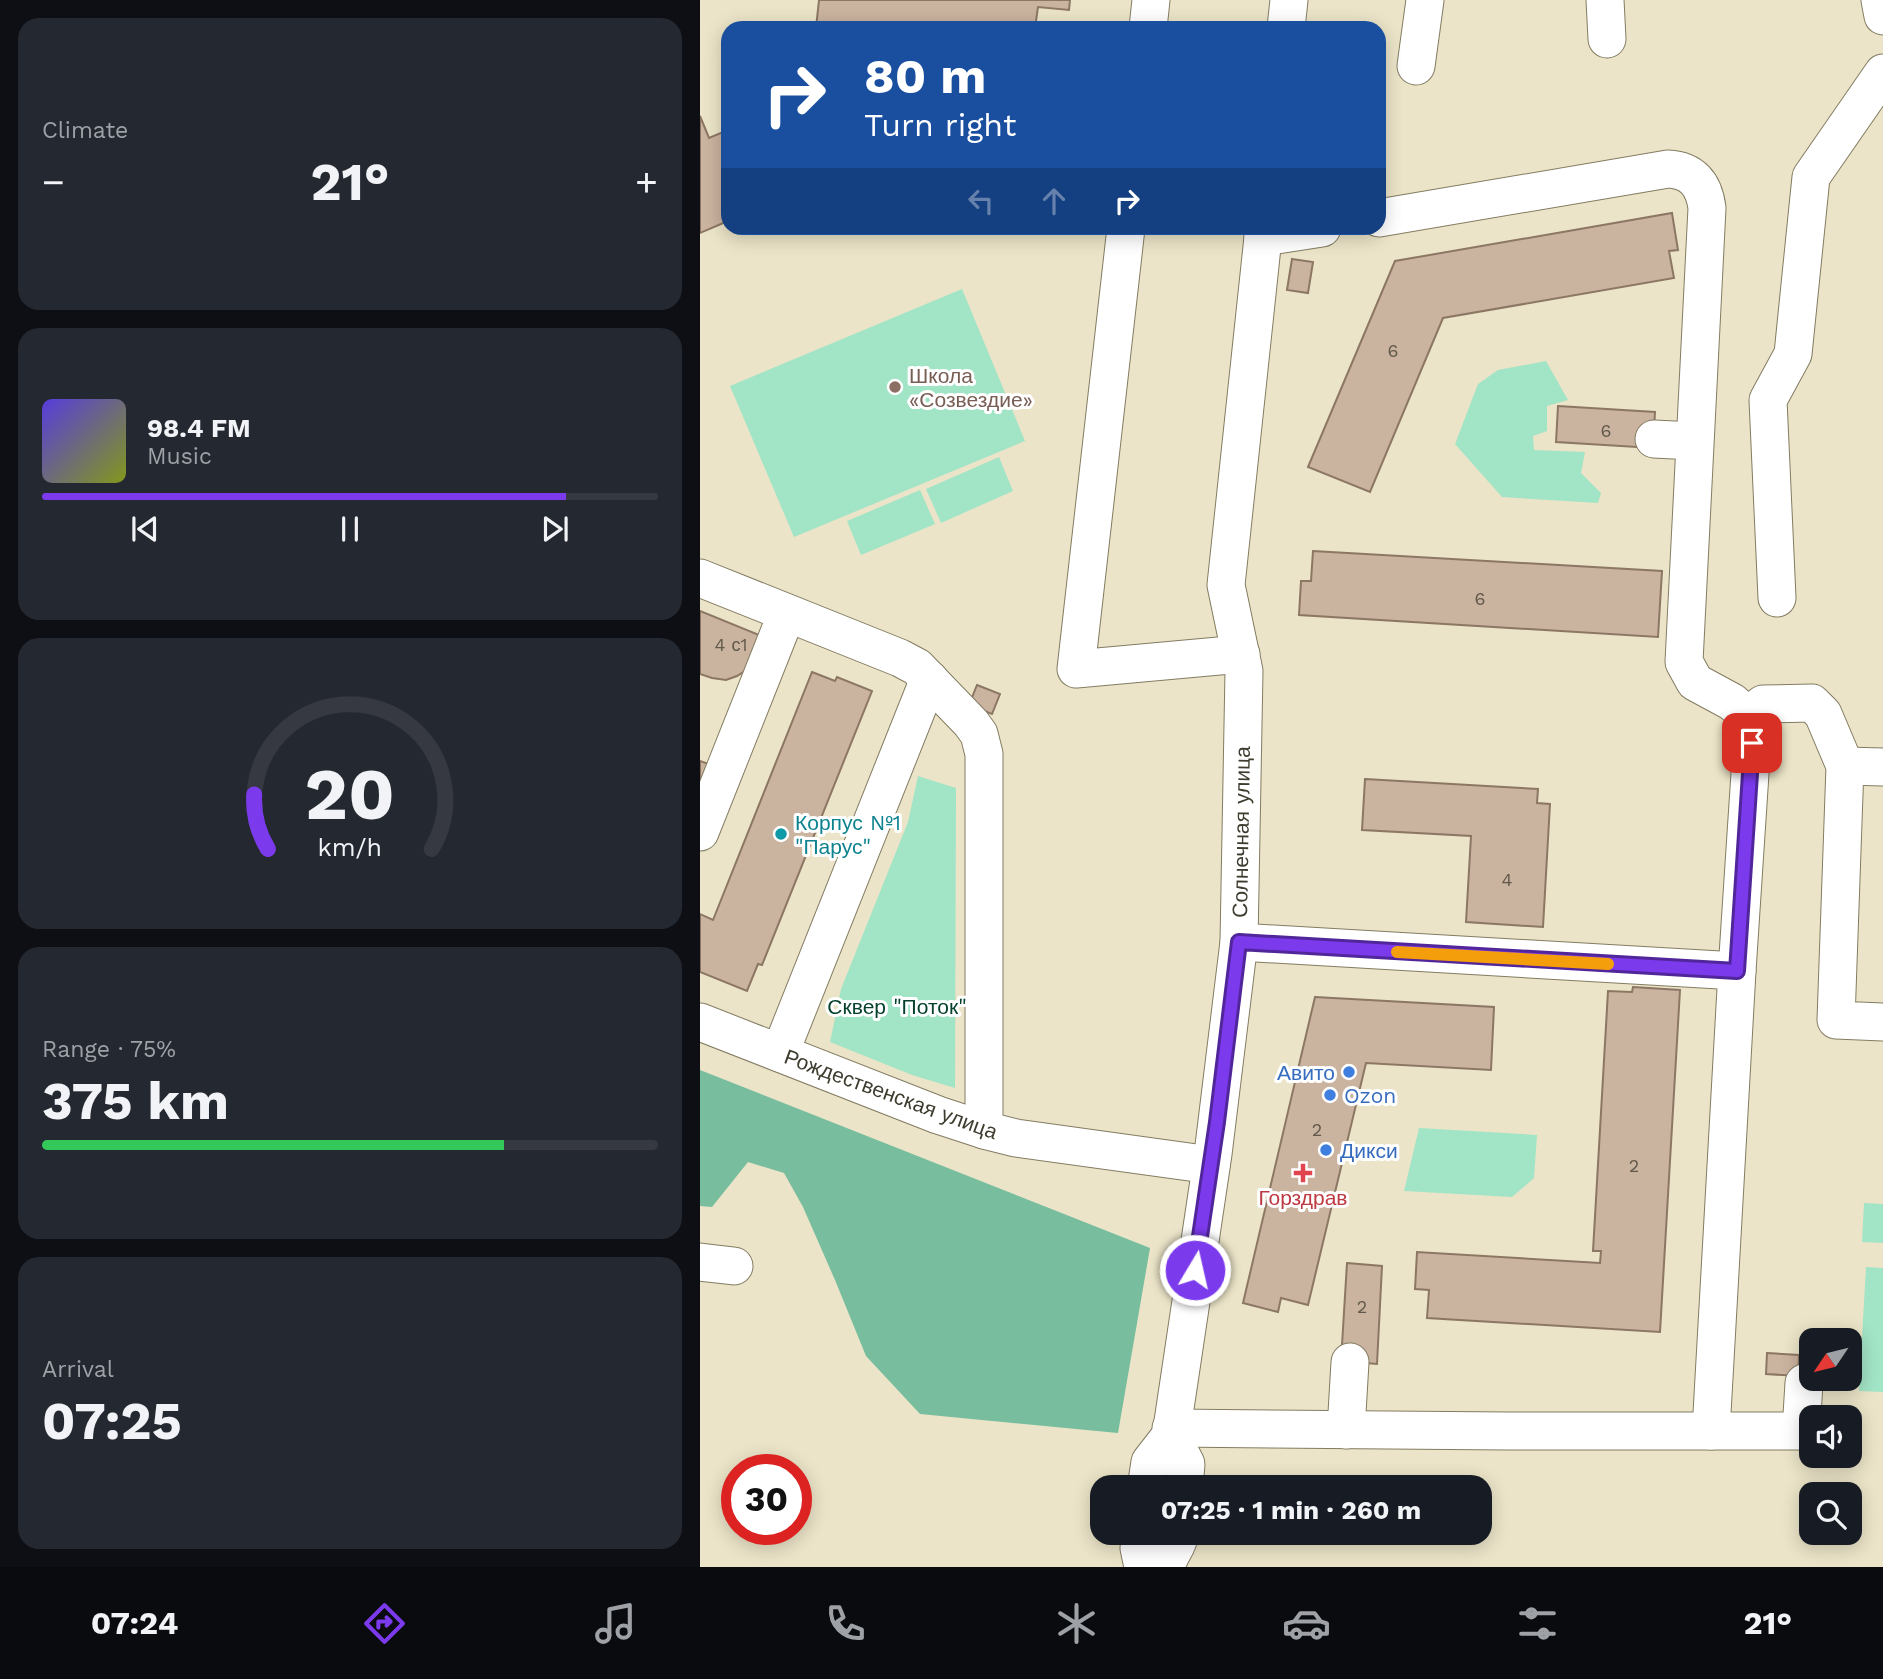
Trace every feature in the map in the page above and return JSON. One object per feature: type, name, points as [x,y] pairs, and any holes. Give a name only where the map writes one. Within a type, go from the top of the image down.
[{"type":"street","points":[[1149,21],[1151,0]]},
{"type":"street","points":[[1287,21],[1289,0]]},
{"type":"street","points":[[1416,66],[1425,0]]},
{"type":"street","points":[[1605,0],[1608,39]]},
{"type":"street","points":[[1880,0],[1883,16]]},
{"type":"street","points":[[1777,598],[1768,400],[1793,354],[1811,177],[1883,73]]},
{"type":"street","points":[[1386,217],[1668,169],[1680,169],[1690,174],[1704,193],[1707,208],[1684,662],[1695,682],[1732,702],[1748,716],[1752,743],[1711,1431]]},
{"type":"street","points":[[1125,235],[1076,669],[1241,654]]},
{"type":"street","name":"Солнечная улица","points":[[1171,1431],[1211,1165],[1239,942],[1244,671],[1226,585],[1264,235]]},
{"type":"street","points":[[1654,430],[1694,432]]},
{"type":"street","points":[[700,578],[760,615],[900,658],[917,667],[979,734],[984,744],[984,1130]]},
{"type":"street","points":[[700,832],[760,615]]},
{"type":"street","points":[[780,1053],[929,679]]},
{"type":"street","points":[[1748,716],[1763,704],[1812,703],[1823,714],[1844,765],[1836,1020],[1883,1022]]},
{"type":"street","points":[[1844,765],[1883,767]]},
{"type":"street","points":[[1239,942],[1737,971]]},
{"type":"street","name":"Рождественская улица","points":[[700,1022],[937,1115],[984,1130],[1016,1138],[1211,1165]]},
{"type":"street","points":[[1355,1430],[1359,1362]]},
{"type":"street","points":[[1171,1431],[1799,1431]]},
{"type":"street","points":[[1148,1475],[1150,1462],[1171,1431]]},
{"type":"street","points":[[1171,1431],[1186,1464],[1185,1475]]},
{"type":"green space","points":[[962,289],[1025,441],[794,537],[730,386]]},
{"type":"green space","points":[[1546,361],[1568,400],[1547,406],[1547,431],[1533,436],[1534,450],[1585,452],[1581,473],[1601,493],[1598,503],[1502,497],[1455,444],[1478,384],[1498,370]]},
{"type":"green space","points":[[999,457],[1013,491],[941,523],[926,489]]},
{"type":"green space","points":[[920,490],[935,524],[861,555],[847,521]]},
{"type":"green space","name":"Сквер \"Поток\"","points":[[918,776],[956,788],[955,1088],[912,1075],[830,1042],[841,989],[908,822]]},
{"type":"green space","points":[[700,1070],[1150,1248],[1118,1433],[920,1414],[866,1356],[803,1207],[784,1173],[748,1162],[712,1207],[700,1206]]},
{"type":"green space","points":[[1419,1128],[1537,1135],[1534,1178],[1512,1197],[1404,1191]]},
{"type":"green space","points":[[1864,1203],[1883,1204],[1883,1243],[1862,1242]]},
{"type":"green space","points":[[1866,1267],[1883,1268],[1883,1392],[1859,1391],[1862,1391]]},
{"type":"building","points":[[819,0],[1070,0],[1069,10],[1038,7],[1036,21],[817,21]]},
{"type":"building","points":[[700,116],[709,138],[721,133],[721,224],[700,233]]},
{"type":"building","points":[[1672,213],[1678,250],[1669,251],[1674,278],[1443,318],[1370,492],[1308,467],[1395,261]]},
{"type":"building","points":[[1292,259],[1313,262],[1308,293],[1287,290]]},
{"type":"building","points":[[1558,406],[1655,412],[1653,448],[1556,442]]},
{"type":"building","points":[[1313,551],[1662,571],[1658,637],[1299,615],[1301,581],[1311,581]]},
{"type":"building","points":[[700,611],[764,637],[748,669],[726,680],[700,674]]},
{"type":"building","name":"Корпус №1 \"Парус\"","points":[[812,672],[835,681],[837,677],[872,691],[762,965],[758,964],[747,991],[700,972],[700,914],[713,920]]},
{"type":"building","points":[[977,685],[1000,694],[992,714],[969,705]]},
{"type":"building","points":[[700,761],[714,766],[700,790]]},
{"type":"building","points":[[1365,779],[1538,789],[1537,803],[1550,804],[1543,927],[1466,922],[1471,836],[1362,830]]},
{"type":"building","points":[[1633,987],[1680,990],[1660,1332],[1427,1318],[1429,1290],[1415,1289],[1417,1252],[1600,1263],[1601,1251],[1593,1251],[1608,991],[1632,992]]},
{"type":"building","points":[[1315,997],[1494,1007],[1491,1070],[1366,1063],[1308,1305],[1281,1298],[1278,1312],[1243,1303]]},
{"type":"building","points":[[1347,1263],[1382,1266],[1377,1364],[1341,1361]]},
{"type":"building","points":[[1767,1353],[1799,1355],[1798,1376],[1766,1374]]},
{"type":"slow traffic","points":[[1397,952],[1608,964]]},
{"type":"place","name":"Школа «Созвездие»","points":[[895,387]]},
{"type":"place","name":"Корпус №1 \"Парус\"","points":[[781,834]]},
{"type":"place","name":"Авито","points":[[1349,1072]]},
{"type":"place","name":"Ozon","points":[[1330,1095]]},
{"type":"place","name":"Дикси","points":[[1326,1150]]},
{"type":"place","name":"Горздрав","points":[[1303,1173]]},
{"type":"route","points":[[1195,1270],[1217,1122],[1239,942],[1737,971],[1752,743]]}]
